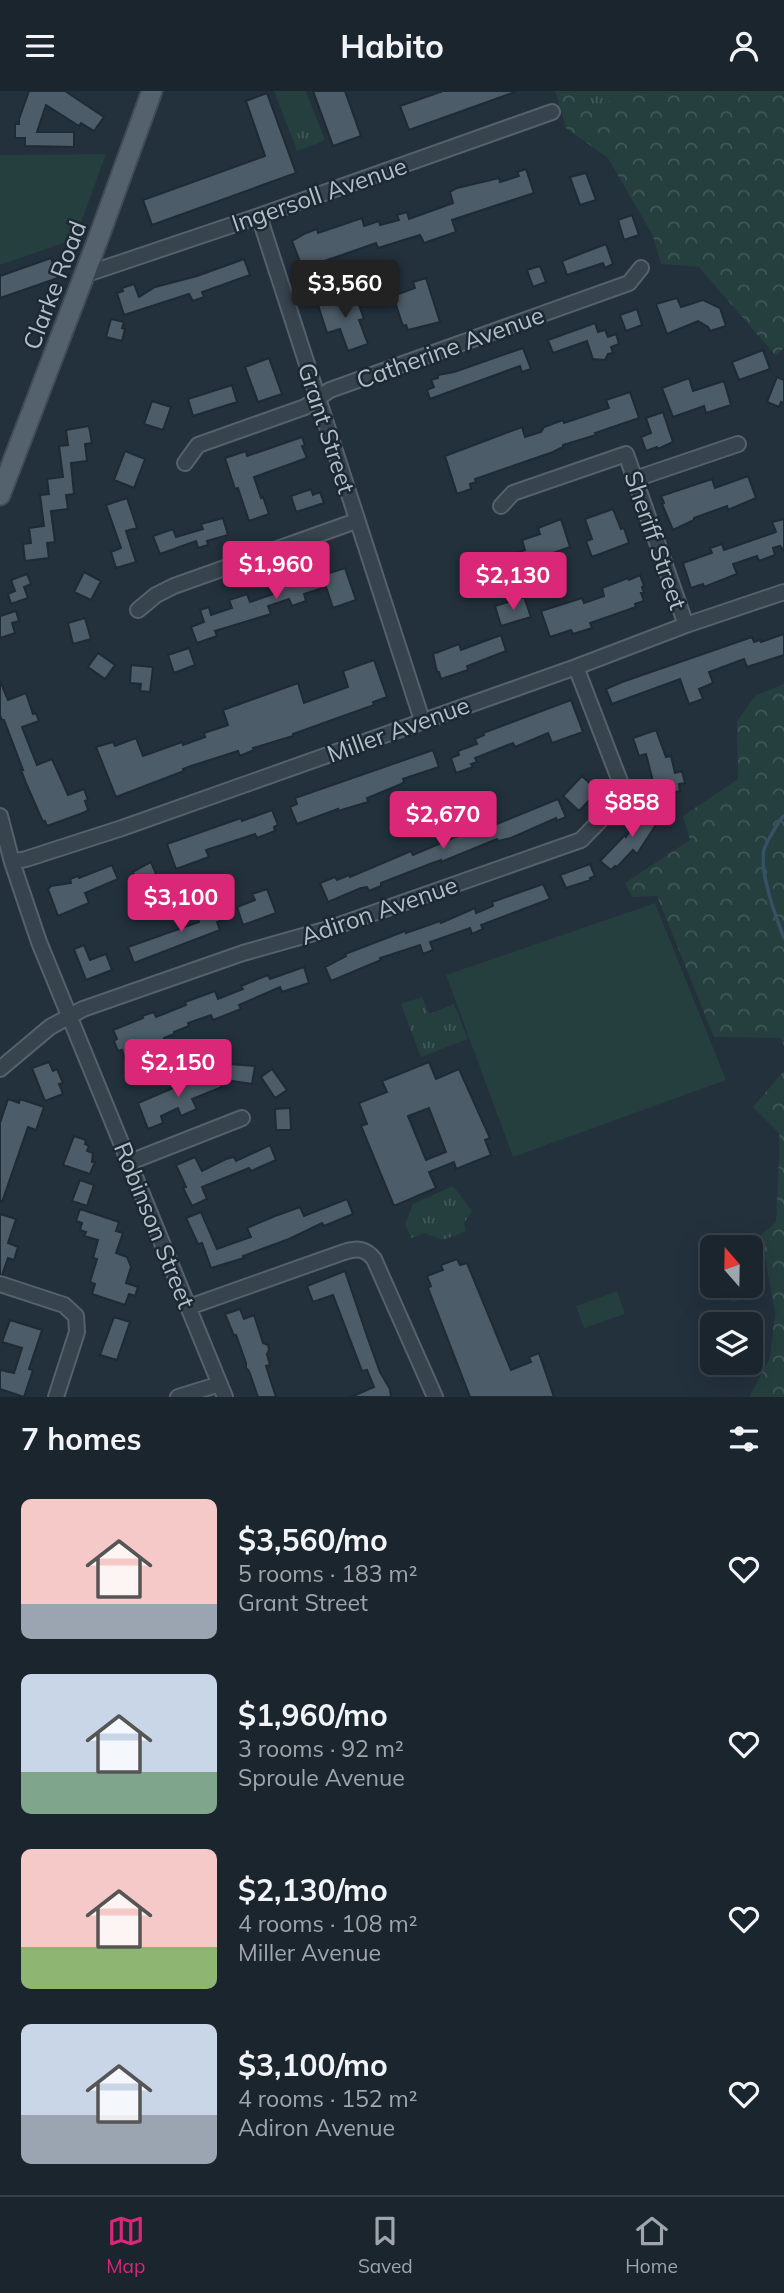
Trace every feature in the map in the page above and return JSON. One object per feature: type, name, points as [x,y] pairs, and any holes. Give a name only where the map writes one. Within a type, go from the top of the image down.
[{"type":"main road","name":"Clarke Road","points":[[1,489],[85,275],[152,91]]},
{"type":"street","name":"Ingersoll Avenue","points":[[85,275],[552,112]]},
{"type":"street","name":"Grant Street","points":[[259,216],[422,720]]},
{"type":"street","name":"Catherine Avenue","points":[[184,463],[198,445],[305,407],[330,390],[629,283],[641,268]]},
{"type":"street","points":[[635,479],[738,444]]},
{"type":"street","name":"Sheriff Street","points":[[502,506],[513,493],[626,454],[686,625]]},
{"type":"street","points":[[138,610],[156,595],[174,586],[356,521]]},
{"type":"street","name":"Miller Avenue","points":[[12,862],[121,828],[784,592]]},
{"type":"street","name":"Adiron Avenue","points":[[0,1069],[50,1027],[70,1015],[230,957],[328,929],[581,840],[617,803],[621,784],[576,667]]},
{"type":"street","name":"Robinson Street","points":[[0,816],[12,862],[39,941],[223,1390]]},
{"type":"street","points":[[130,1162],[242,1118]]},
{"type":"street","points":[[189,1307],[353,1249],[366,1250],[374,1259],[435,1397]]},
{"type":"street","points":[[0,1284],[64,1305],[76,1316],[77,1332],[56,1397]]},
{"type":"street","points":[[178,1397],[223,1390]]},
{"type":"green space","points":[[274,91],[306,91],[325,140],[297,151]]},
{"type":"green space","points":[[555,91],[784,91],[784,348],[776,356],[699,267],[661,264],[653,236],[608,158],[566,128]]},
{"type":"green space","points":[[576,91],[637,91],[582,111]]},
{"type":"green space","points":[[308,115],[309,119],[315,122],[322,141],[303,149],[294,126],[302,123],[300,118]]},
{"type":"green space","points":[[106,154],[75,239],[0,265],[0,155]]},
{"type":"green space","points":[[784,684],[784,1046],[781,1038],[714,1037],[657,896],[632,897],[625,883],[690,840],[683,816],[738,779],[737,721],[755,696]]},
{"type":"green space","points":[[655,903],[726,1080],[513,1157],[446,975]]},
{"type":"green space","points":[[422,997],[429,1014],[454,1004],[468,1039],[421,1057],[401,1004]]},
{"type":"green space","points":[[784,1071],[784,1397],[749,1397],[770,1358],[775,1313],[761,1235],[776,1222],[779,1159],[779,1133],[753,1107]]},
{"type":"green space","points":[[453,1186],[472,1211],[464,1223],[466,1231],[443,1240],[424,1233],[411,1238],[405,1224],[413,1204]]},
{"type":"green space","points":[[617,1291],[625,1314],[584,1328],[576,1306]]},
{"type":"building","points":[[29,91],[65,91],[104,117],[94,131],[81,123],[79,126],[46,105],[37,132],[74,132],[74,147],[25,146],[25,138],[15,138],[15,124],[19,124]]},
{"type":"building","points":[[313,91],[345,91],[361,136],[333,146]]},
{"type":"building","points":[[443,91],[515,92],[409,130],[400,106]]},
{"type":"building","points":[[267,93],[296,173],[152,225],[143,200],[265,156],[246,101]]},
{"type":"building","points":[[526,169],[534,193],[452,220],[456,232],[424,243],[420,235],[378,248],[376,243],[322,262],[324,269],[319,271],[321,275],[307,280],[292,241],[306,233],[317,229],[318,233],[362,218],[364,226],[379,221],[380,225],[399,220],[397,215],[407,212],[409,219],[453,203],[450,192],[457,188],[499,178],[500,182],[519,176],[517,172]]},
{"type":"building","points":[[586,173],[596,200],[580,205],[570,177]]},
{"type":"building","points":[[632,215],[639,235],[624,240],[618,220]]},
{"type":"building","points":[[606,244],[613,264],[605,268],[603,263],[567,275],[562,261]]},
{"type":"building","points":[[51,258],[58,278],[0,298],[0,276]]},
{"type":"building","points":[[244,259],[250,275],[202,292],[204,297],[193,301],[189,294],[124,315],[117,293],[123,291],[122,288],[134,284],[139,297],[155,287],[197,276]]},
{"type":"building","points":[[540,266],[546,282],[533,287],[527,270]]},
{"type":"building","points":[[426,278],[440,322],[408,330],[406,325],[403,326],[393,296],[415,288],[413,282]]},
{"type":"building","points":[[355,294],[364,319],[359,320],[368,344],[348,351],[340,329],[327,333],[318,305]]},
{"type":"building","points":[[677,298],[681,307],[703,300],[720,308],[726,326],[710,331],[698,321],[667,334],[656,304]]},
{"type":"building","points":[[637,309],[642,325],[626,331],[620,315]]},
{"type":"building","points":[[111,319],[124,322],[122,341],[106,337]]},
{"type":"building","points":[[595,323],[598,332],[605,330],[608,337],[616,334],[619,344],[611,347],[613,353],[608,354],[605,360],[593,359],[587,341],[553,353],[548,340]]},
{"type":"building","points":[[523,348],[531,369],[522,372],[520,366],[430,399],[427,390],[434,387],[431,380],[438,378],[438,375]]},
{"type":"building","points":[[763,350],[770,369],[739,380],[732,362]]},
{"type":"building","points":[[269,358],[282,394],[258,402],[245,367]]},
{"type":"building","points":[[777,377],[784,380],[784,403],[781,402],[779,407],[767,402]]},
{"type":"building","points":[[689,378],[693,391],[724,381],[731,405],[706,413],[704,406],[673,417],[662,388]]},
{"type":"building","points":[[232,385],[237,402],[193,416],[188,399]]},
{"type":"building","points":[[630,392],[639,418],[475,479],[476,482],[470,484],[471,489],[457,494],[445,456],[522,427],[525,437],[541,432],[544,427],[563,420],[564,423],[609,408],[606,400]]},
{"type":"building","points":[[152,401],[171,407],[163,430],[144,424]]},
{"type":"building","points":[[663,412],[673,442],[646,451],[641,437],[651,433],[646,418]]},
{"type":"building","points":[[89,426],[92,443],[85,444],[87,461],[71,463],[74,494],[66,495],[68,509],[51,511],[55,542],[47,543],[49,558],[25,561],[23,544],[31,543],[29,528],[44,526],[40,495],[49,494],[47,479],[63,477],[59,446],[68,445],[66,430]]},
{"type":"building","points":[[302,437],[307,458],[254,477],[269,514],[249,521],[225,458],[246,451],[247,456]]},
{"type":"building","points":[[125,451],[145,459],[134,488],[114,480]]},
{"type":"building","points":[[748,476],[756,498],[728,510],[727,506],[694,518],[673,530],[661,496],[712,479],[715,488]]},
{"type":"building","points":[[311,489],[313,495],[320,492],[324,503],[296,512],[291,496]]},
{"type":"building","points":[[127,498],[137,528],[126,531],[136,562],[116,568],[111,552],[121,548],[106,505]]},
{"type":"building","points":[[613,509],[629,543],[592,557],[586,541],[592,539],[585,519]]},
{"type":"building","points":[[223,518],[228,535],[207,541],[208,545],[198,548],[196,541],[160,554],[153,536],[173,529],[176,537],[203,529],[201,524]]},
{"type":"building","points":[[561,519],[570,547],[542,557],[545,563],[520,574],[513,554],[525,550],[522,540],[540,534],[538,528]]},
{"type":"building","points":[[784,519],[784,551],[780,546],[773,548],[775,555],[759,561],[757,556],[733,564],[737,574],[704,587],[703,584],[691,588],[683,563],[712,553],[710,548],[722,544],[724,550],[776,532],[772,522]]},
{"type":"building","points":[[345,568],[356,600],[333,608],[326,587],[304,594],[306,601],[292,606],[289,599],[268,606],[271,614],[215,631],[217,636],[197,643],[191,627],[204,622],[200,610],[209,607],[211,615],[232,608],[229,600],[247,594],[250,602],[276,593],[273,583],[282,580],[281,576],[297,571],[299,574],[308,571],[311,579]]},
{"type":"building","points":[[84,572],[101,581],[91,600],[74,592]]},
{"type":"building","points":[[27,574],[31,584],[24,587],[28,598],[11,604],[8,594],[15,591],[11,580]]},
{"type":"building","points":[[640,575],[644,586],[644,593],[641,593],[644,601],[635,604],[636,607],[590,623],[592,628],[573,634],[571,630],[550,637],[541,611],[582,598],[584,603],[604,596],[602,588]]},
{"type":"building","points":[[524,597],[531,617],[501,626],[495,606]]},
{"type":"building","points":[[16,611],[19,621],[12,623],[15,633],[0,638],[0,616]]},
{"type":"building","points":[[85,618],[91,639],[73,644],[68,623]]},
{"type":"building","points":[[784,634],[784,655],[747,667],[744,659],[709,672],[713,683],[699,689],[703,699],[689,704],[680,679],[612,704],[606,689],[752,637],[754,642],[761,642]]},
{"type":"building","points":[[501,635],[506,651],[467,666],[468,670],[441,679],[433,654],[459,644],[461,650]]},
{"type":"building","points":[[189,648],[195,665],[174,673],[168,655]]},
{"type":"building","points":[[98,653],[115,665],[105,679],[88,667]]},
{"type":"building","points":[[374,660],[387,697],[373,702],[374,705],[253,748],[254,750],[240,756],[238,751],[191,766],[116,797],[96,747],[113,742],[115,746],[136,738],[143,756],[182,742],[183,745],[205,737],[204,733],[228,725],[223,710],[298,683],[304,703],[348,687],[343,671]]},
{"type":"building","points":[[131,665],[153,667],[150,692],[140,691],[141,684],[130,683]]},
{"type":"building","points":[[0,681],[8,700],[26,693],[33,714],[36,713],[39,721],[22,727],[37,765],[52,759],[68,795],[84,789],[88,810],[47,826],[45,821],[43,822],[0,715]]},
{"type":"building","points":[[571,700],[583,732],[552,743],[548,733],[515,747],[513,743],[475,758],[477,762],[471,764],[473,767],[456,773],[451,758],[459,755],[458,751],[477,744],[475,739],[484,735],[483,733]]},
{"type":"building","points":[[656,730],[666,757],[671,756],[675,773],[682,771],[685,783],[679,784],[680,791],[657,797],[646,754],[639,756],[633,738]]},
{"type":"building","points":[[433,750],[439,767],[403,779],[404,782],[399,785],[367,798],[368,802],[338,809],[297,824],[290,807],[297,804],[295,798]]},
{"type":"building","points":[[582,776],[598,791],[579,811],[563,796]]},
{"type":"building","points":[[558,799],[566,817],[557,821],[556,818],[511,838],[497,839],[430,864],[381,883],[381,886],[369,891],[367,887],[361,888],[328,902],[320,883],[335,877],[337,880],[349,875],[350,877],[411,851],[413,855],[486,824],[487,828]]},
{"type":"building","points":[[645,807],[661,817],[637,854],[633,850],[611,870],[600,861],[625,835],[626,837]]},
{"type":"building","points":[[272,810],[278,825],[274,827],[275,831],[257,838],[255,834],[206,850],[209,857],[176,869],[167,844]]},
{"type":"building","points":[[151,862],[158,879],[139,887],[133,872]]},
{"type":"building","points":[[590,864],[595,876],[590,878],[591,880],[566,888],[560,875]]},
{"type":"building","points":[[112,865],[118,879],[85,893],[89,903],[58,916],[48,889],[51,886],[71,883],[70,879]]},
{"type":"building","points":[[543,884],[550,899],[481,925],[483,929],[472,934],[470,928],[430,942],[433,950],[423,954],[420,945],[380,958],[381,960],[331,981],[325,967],[346,956],[345,954],[405,931],[406,933],[440,921],[441,923],[475,908],[476,913],[493,906],[492,902]]},
{"type":"building","points":[[267,889],[276,913],[243,925],[237,907],[255,900],[252,894]]},
{"type":"building","points":[[216,904],[224,904],[228,918],[217,922],[220,930],[134,963],[128,947],[199,922],[196,913]]},
{"type":"building","points":[[84,945],[90,960],[106,954],[112,970],[86,980],[74,949]]},
{"type":"building","points":[[304,967],[309,983],[282,992],[280,987],[239,1005],[241,1009],[213,1020],[211,1015],[188,1023],[189,1026],[164,1038],[165,1042],[125,1059],[122,1050],[118,1051],[113,1030],[143,1018],[142,1016],[154,1012],[156,1017],[215,991],[218,999],[268,975],[270,979]]},
{"type":"building","points":[[49,1062],[53,1071],[57,1069],[63,1083],[59,1084],[63,1094],[45,1101],[32,1068]]},
{"type":"building","points":[[429,1062],[436,1079],[459,1069],[490,1138],[485,1140],[491,1155],[456,1169],[454,1162],[429,1172],[436,1188],[394,1206],[361,1126],[367,1124],[359,1103],[387,1092],[382,1081]],"holes":[[[429,1108],[446,1152],[426,1160],[408,1116]]]},
{"type":"building","points":[[229,1064],[255,1066],[252,1084],[226,1080]]},
{"type":"building","points":[[272,1069],[287,1090],[275,1098],[261,1077]]},
{"type":"building","points":[[215,1070],[222,1087],[192,1099],[197,1109],[181,1116],[178,1108],[161,1116],[163,1123],[148,1129],[138,1103]]},
{"type":"building","points":[[8,1099],[19,1103],[20,1099],[44,1107],[36,1130],[28,1127],[2,1202],[0,1123]]},
{"type":"building","points":[[290,1108],[291,1130],[276,1130],[275,1109]]},
{"type":"building","points":[[74,1136],[86,1140],[85,1144],[89,1146],[87,1151],[93,1153],[92,1162],[95,1162],[90,1174],[63,1165]]},
{"type":"building","points":[[270,1145],[276,1160],[202,1187],[207,1199],[192,1206],[176,1165],[195,1157],[202,1171],[226,1159],[234,1157],[236,1161]]},
{"type":"building","points":[[80,1180],[94,1185],[87,1206],[72,1201]]},
{"type":"building","points":[[347,1199],[353,1214],[324,1226],[322,1223],[243,1256],[244,1258],[211,1268],[202,1243],[198,1244],[186,1218],[201,1212],[217,1249],[251,1237],[247,1228],[275,1216],[300,1207],[304,1216]]},
{"type":"building","points":[[80,1209],[119,1222],[116,1231],[123,1233],[116,1253],[127,1257],[131,1267],[126,1283],[138,1287],[135,1296],[129,1294],[125,1305],[92,1294],[95,1284],[90,1282],[97,1259],[93,1258],[98,1240],[84,1236],[86,1232],[80,1230],[82,1223],[76,1221]]},
{"type":"building","points":[[0,1214],[16,1219],[8,1243],[18,1247],[14,1260],[8,1258],[2,1275],[0,1275]]},
{"type":"building","points":[[457,1259],[460,1265],[467,1263],[511,1370],[531,1362],[529,1357],[539,1353],[554,1397],[470,1397],[428,1288],[431,1286],[427,1276],[443,1270],[441,1265]]},
{"type":"building","points":[[345,1271],[391,1397],[351,1397],[374,1387],[367,1370],[362,1371],[333,1295],[313,1302],[307,1286]]},
{"type":"building","points":[[240,1309],[244,1319],[254,1315],[263,1343],[268,1345],[270,1365],[266,1366],[276,1397],[258,1397],[246,1368],[236,1335],[234,1336],[225,1314]]},
{"type":"building","points":[[114,1317],[130,1322],[117,1360],[100,1355]]},
{"type":"building","points":[[10,1320],[42,1330],[29,1369],[33,1370],[24,1397],[0,1389],[0,1370],[14,1373],[22,1348],[2,1342]]},
{"type":"waterway","points":[[784,816],[767,842],[763,859],[769,894],[784,938]]}]
